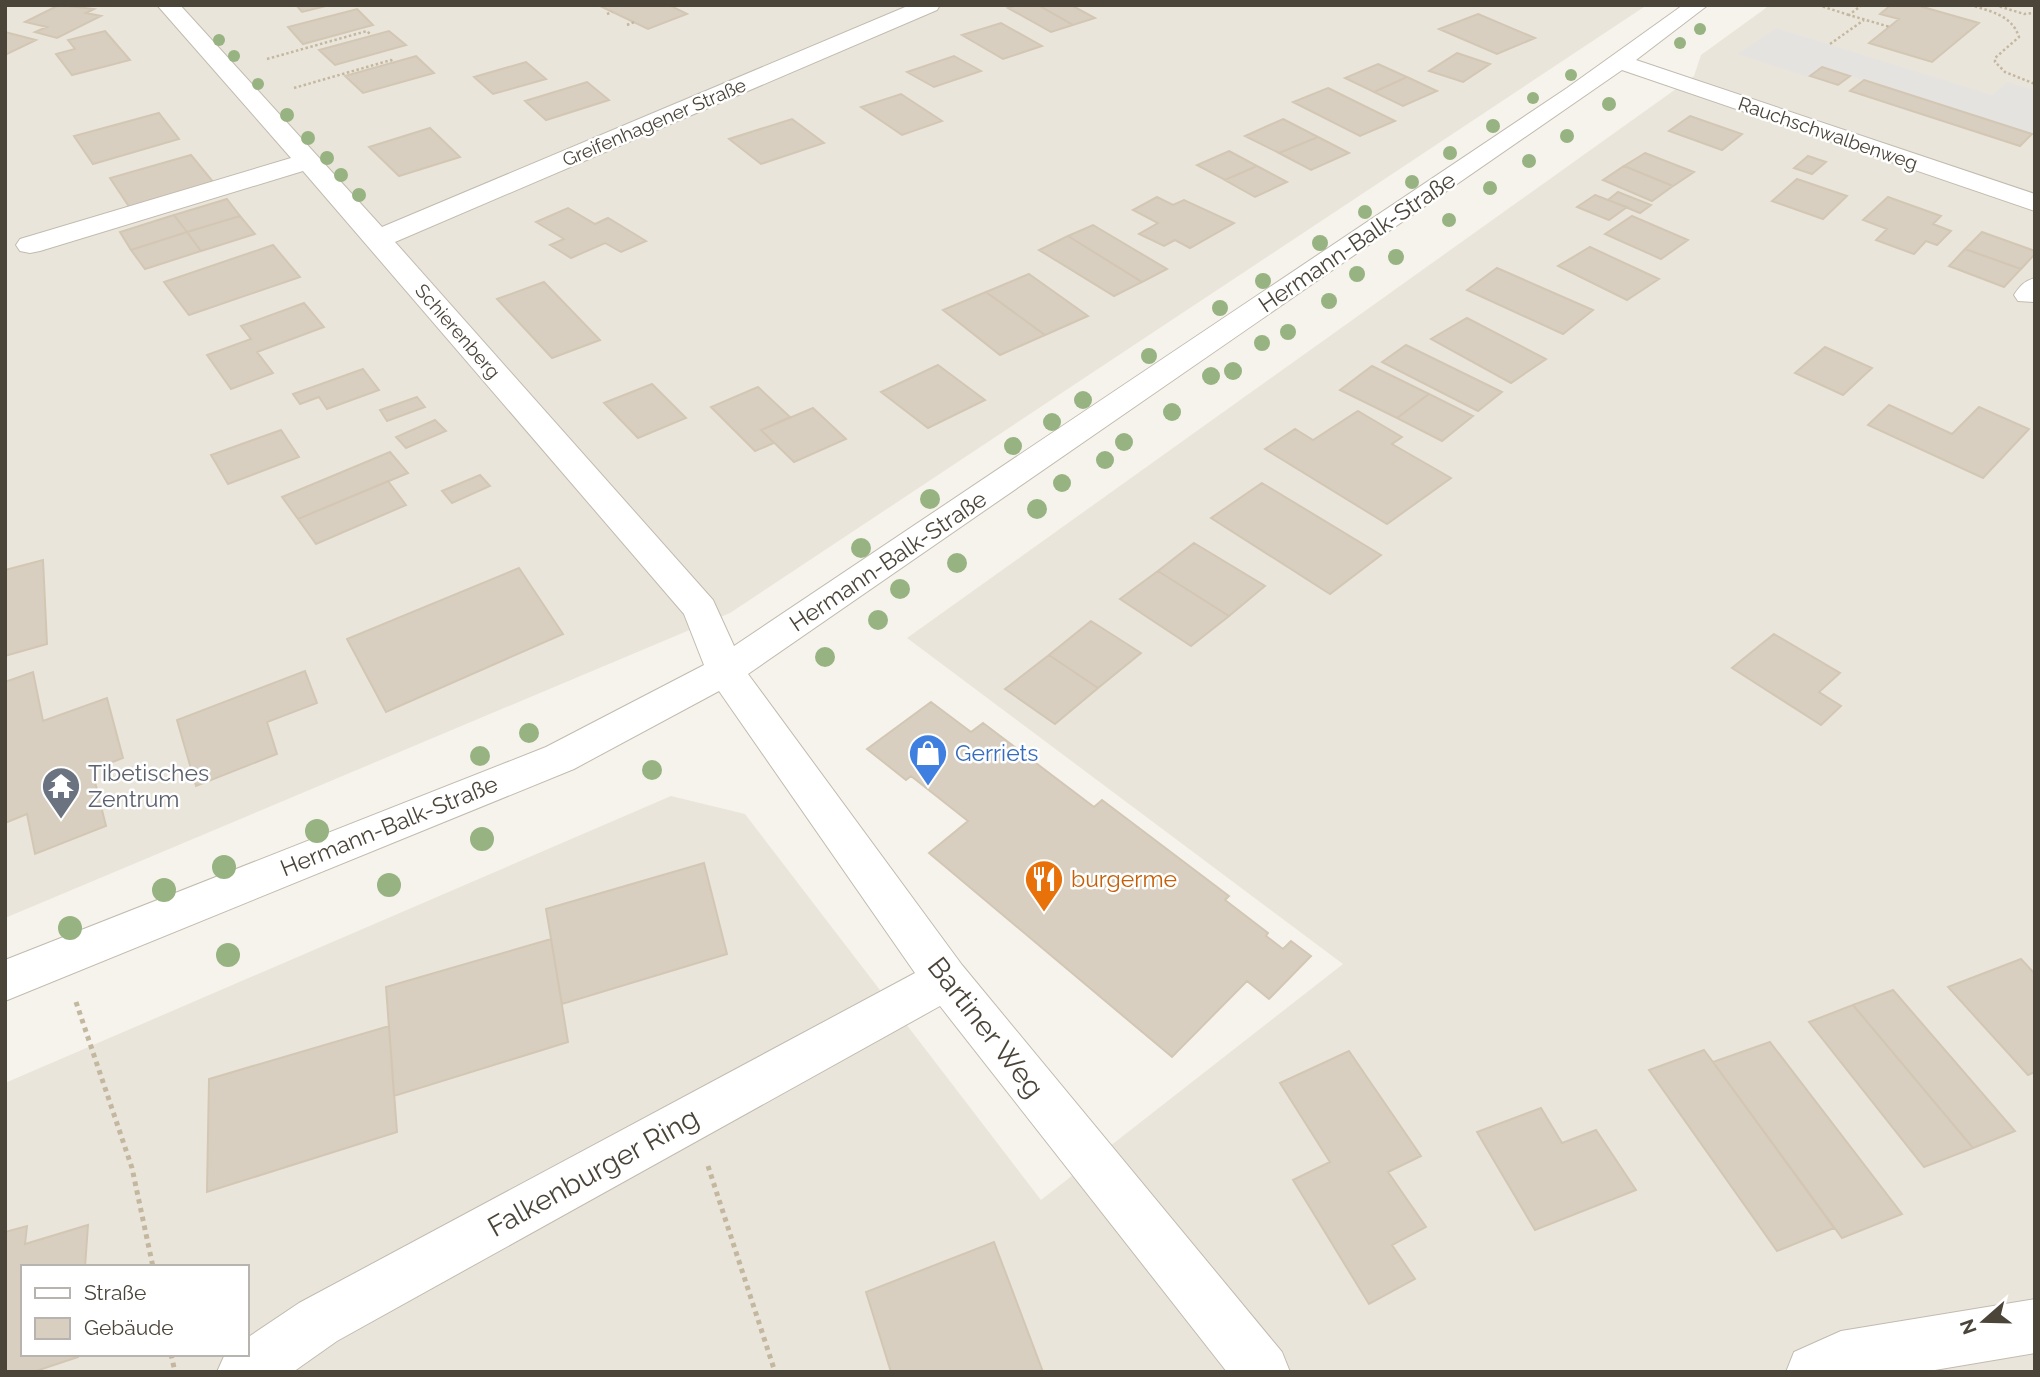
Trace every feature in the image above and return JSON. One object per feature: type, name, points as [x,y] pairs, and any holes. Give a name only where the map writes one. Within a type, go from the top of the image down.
[{"type":"street","name":"Schierenberg","points":[[168,5],[378,239],[700,609],[725,671]]},
{"type":"street","name":"Greifenhagener Straße","points":[[378,239],[929,5]]},
{"type":"street","name":"Hermann-Balk-Straße","points":[[5,981],[559,758],[725,671],[1620,62],[1697,5]]},
{"type":"street","name":"Rauchschwalbenweg","points":[[1620,62],[2034,202]]},
{"type":"street","points":[[30,245],[308,161]]},
{"type":"street","name":"Bartiner Weg","points":[[725,671],[946,979],[1262,1372]]},
{"type":"street","name":"Falkenburger Ring","points":[[245,1372],[318,1322],[946,979]]},
{"type":"street","points":[[1814,1372],[1841,1358],[2035,1326]]},
{"type":"path","points":[[1818,5],[1890,27]]},
{"type":"path","points":[[1849,15],[1862,5]]},
{"type":"path","points":[[1970,5],[2001,15],[2014,24],[2019,37],[1995,58],[1995,62],[2005,72],[2035,84]]},
{"type":"path","points":[[1995,5],[2024,14],[2035,13]]},
{"type":"path","points":[[607,14],[612,12]]},
{"type":"path","points":[[1830,44],[1865,19]]},
{"type":"path","points":[[628,24],[634,22]]},
{"type":"path","points":[[225,70],[367,32],[371,36]]},
{"type":"path","points":[[334,40],[338,44]]},
{"type":"path","points":[[252,99],[391,60],[394,63]]},
{"type":"path","points":[[61,958],[132,1168],[153,1265]]},
{"type":"path","points":[[692,1117],[775,1372]]},
{"type":"shaded area","points":[[1647,5],[730,613],[5,918],[5,7]]},
{"type":"shaded area","points":[[1770,5],[2035,5],[2035,1372],[5,1372],[5,1083],[671,796],[745,814],[1041,1200],[1343,964],[907,638],[1694,76],[1701,55]]},
{"type":"shaded area","points":[[1776,28],[1992,95],[2007,82],[2035,90],[2035,132],[2032,134],[1822,67],[1808,77],[1737,54]]},
{"type":"building","points":[[59,5],[94,9],[86,13],[101,16],[57,38],[35,32],[47,27],[25,22]]},
{"type":"building","points":[[296,5],[330,5],[302,12]]},
{"type":"building","points":[[598,5],[669,5],[687,14],[648,29]]},
{"type":"building","points":[[1038,5],[1073,25],[1051,32],[1008,8]]},
{"type":"building","points":[[1038,5],[1071,5],[1095,18],[1073,25]]},
{"type":"building","points":[[1891,5],[1916,5],[1979,23],[1932,62],[1869,43],[1899,19],[1880,14]]},
{"type":"building","points":[[357,9],[373,25],[303,44],[288,27]]},
{"type":"building","points":[[1478,14],[1535,38],[1497,54],[1439,29]]},
{"type":"building","points":[[1001,23],[1042,46],[1003,59],[962,35]]},
{"type":"building","points":[[105,31],[130,60],[72,75],[56,54],[75,49],[68,40]]},
{"type":"building","points":[[389,31],[406,45],[335,65],[319,50]]},
{"type":"building","points":[[5,32],[36,40],[5,55]]},
{"type":"building","points":[[1457,53],[1490,64],[1463,82],[1429,71]]},
{"type":"building","points":[[416,56],[434,73],[363,93],[345,76]]},
{"type":"building","points":[[954,56],[981,71],[934,87],[907,72]]},
{"type":"building","points":[[526,62],[546,79],[493,94],[474,77]]},
{"type":"building","points":[[1378,64],[1407,77],[1374,92],[1345,78]]},
{"type":"building","points":[[1822,67],[1850,76],[1838,85],[1810,76]]},
{"type":"building","points":[[1407,77],[1437,91],[1403,106],[1374,92]]},
{"type":"building","points":[[1864,80],[2032,134],[2020,146],[1850,91]]},
{"type":"building","points":[[587,82],[609,100],[546,120],[525,101]]},
{"type":"building","points":[[1328,88],[1395,121],[1360,136],[1293,102]]},
{"type":"building","points":[[901,94],[942,121],[902,135],[861,107]]},
{"type":"building","points":[[159,113],[179,139],[93,164],[74,136]]},
{"type":"building","points":[[1690,116],[1742,134],[1722,150],[1669,131]]},
{"type":"building","points":[[792,119],[824,143],[761,164],[729,139]]},
{"type":"building","points":[[1283,119],[1318,137],[1279,153],[1245,136]]},
{"type":"building","points":[[430,128],[460,157],[399,176],[369,147]]},
{"type":"building","points":[[1318,137],[1349,153],[1311,170],[1279,153]]},
{"type":"building","points":[[1229,151],[1257,166],[1225,180],[1197,165]]},
{"type":"building","points":[[1645,153],[1694,172],[1673,186],[1624,166]]},
{"type":"building","points":[[191,155],[214,183],[130,208],[110,178]]},
{"type":"building","points":[[1808,156],[1826,162],[1812,174],[1794,168]]},
{"type":"building","points":[[1257,166],[1287,182],[1255,197],[1225,180]]},
{"type":"building","points":[[1624,166],[1673,186],[1652,201],[1603,180]]},
{"type":"building","points":[[1797,179],[1847,196],[1823,219],[1772,201]]},
{"type":"building","points":[[1618,192],[1651,205],[1640,213],[1608,200]]},
{"type":"building","points":[[1595,195],[1627,207],[1609,220],[1577,207]]},
{"type":"building","points":[[1157,197],[1173,205],[1184,200],[1234,223],[1190,248],[1175,240],[1164,246],[1139,234],[1158,223],[1133,210]]},
{"type":"building","points":[[1888,197],[1941,216],[1933,224],[1951,231],[1937,245],[1926,241],[1914,254],[1876,240],[1887,229],[1863,220]]},
{"type":"building","points":[[227,199],[240,216],[187,232],[174,215]]},
{"type":"building","points":[[568,208],[595,224],[608,218],[646,241],[621,252],[605,243],[571,258],[550,245],[564,239],[536,222]]},
{"type":"building","points":[[174,215],[187,232],[131,250],[120,232]]},
{"type":"building","points":[[240,216],[255,234],[201,251],[187,232]]},
{"type":"building","points":[[1632,216],[1688,240],[1661,259],[1605,234]]},
{"type":"building","points":[[1093,225],[1167,269],[1142,282],[1068,236]]},
{"type":"building","points":[[187,232],[201,251],[145,269],[131,250]]},
{"type":"building","points":[[1982,232],[2035,251],[2035,254],[2021,269],[1965,249]]},
{"type":"building","points":[[1068,236],[1142,282],[1114,296],[1039,250]]},
{"type":"building","points":[[273,245],[300,277],[189,315],[164,282]]},
{"type":"building","points":[[1590,247],[1659,279],[1627,300],[1558,266]]},
{"type":"building","points":[[1965,249],[2021,269],[2004,287],[1949,266]]},
{"type":"building","points":[[1497,268],[1593,310],[1563,334],[1467,290]]},
{"type":"building","points":[[1029,274],[1088,316],[1045,335],[986,292]]},
{"type":"building","points":[[544,282],[600,340],[552,358],[497,299]]},
{"type":"building","points":[[986,292],[1045,335],[1000,355],[943,310]]},
{"type":"building","points":[[304,303],[324,327],[257,352],[273,373],[231,389],[207,355],[251,339],[241,326]]},
{"type":"building","points":[[1467,318],[1546,359],[1511,383],[1431,339]]},
{"type":"building","points":[[1406,345],[1502,392],[1478,411],[1382,362]]},
{"type":"building","points":[[1825,347],[1872,368],[1843,395],[1795,373]]},
{"type":"building","points":[[938,365],[985,400],[928,428],[881,392]]},
{"type":"building","points":[[1372,366],[1429,394],[1397,418],[1340,390]]},
{"type":"building","points":[[363,369],[379,390],[327,409],[319,397],[300,404],[293,394]]},
{"type":"building","points":[[652,384],[686,418],[638,438],[604,403]]},
{"type":"building","points":[[758,387],[790,417],[761,430],[774,443],[755,451],[711,407]]},
{"type":"building","points":[[1429,394],[1473,416],[1442,441],[1397,418]]},
{"type":"building","points":[[417,397],[425,407],[387,421],[380,410]]},
{"type":"building","points":[[1889,405],[1952,434],[1979,407],[2029,429],[1983,478],[1868,425]]},
{"type":"building","points":[[813,408],[846,439],[794,462],[761,430]]},
{"type":"building","points":[[1358,411],[1402,437],[1392,444],[1451,478],[1387,524],[1265,449],[1295,429],[1313,440]]},
{"type":"building","points":[[435,420],[446,431],[406,448],[396,437]]},
{"type":"building","points":[[281,430],[299,457],[228,484],[211,455]]},
{"type":"building","points":[[390,452],[408,473],[298,519],[282,497]]},
{"type":"building","points":[[480,475],[490,486],[452,503],[442,491]]},
{"type":"building","points":[[388,481],[406,505],[316,544],[298,519]]},
{"type":"building","points":[[1262,483],[1381,555],[1330,594],[1211,518]]},
{"type":"building","points":[[1194,543],[1265,586],[1229,616],[1158,571]]},
{"type":"building","points":[[43,560],[47,644],[5,656],[5,570]]},
{"type":"building","points":[[519,568],[563,634],[386,712],[347,639]]},
{"type":"building","points":[[1158,571],[1229,616],[1191,646],[1120,599]]},
{"type":"building","points":[[1091,621],[1141,653],[1098,688],[1049,655]]},
{"type":"building","points":[[1774,634],[1840,673],[1819,692],[1841,706],[1821,725],[1732,668]]},
{"type":"building","points":[[1049,655],[1098,688],[1055,724],[1005,689]]},
{"type":"building","points":[[305,671],[317,703],[267,722],[277,754],[196,786],[177,720]]},
{"type":"building","points":[[33,672],[43,721],[107,698],[123,758],[92,770],[106,826],[35,854],[27,814],[5,823],[5,682]]},
{"type":"building","points":[[931,702],[971,732],[983,723],[1094,807],[1102,800],[1229,896],[1225,900],[1268,933],[1266,936],[1283,949],[1291,941],[1311,956],[1269,999],[1247,981],[1172,1057],[929,853],[968,821],[911,776],[906,780],[867,749]]},
{"type":"building","points":[[704,863],[727,954],[562,1004],[546,909]]},
{"type":"building","points":[[551,939],[568,1042],[394,1096],[386,987]]},
{"type":"building","points":[[2021,959],[2035,974],[2035,1072],[2028,1075],[1948,987]]},
{"type":"building","points":[[1893,990],[2015,1131],[1973,1148],[1853,1005]]},
{"type":"building","points":[[1853,1005],[1973,1148],[1924,1167],[1809,1022]]},
{"type":"building","points":[[389,1026],[397,1132],[207,1192],[209,1079]]},
{"type":"building","points":[[1770,1042],[1902,1214],[1842,1238],[1713,1062]]},
{"type":"building","points":[[1704,1050],[1834,1228],[1777,1251],[1649,1070]]},
{"type":"building","points":[[1349,1051],[1421,1156],[1388,1172],[1426,1227],[1392,1245],[1415,1279],[1369,1304],[1293,1180],[1330,1162],[1280,1083]]},
{"type":"building","points":[[1541,1108],[1562,1143],[1596,1130],[1636,1190],[1535,1230],[1477,1132]]},
{"type":"building","points":[[88,1225],[85,1265],[21,1265],[21,1356],[78,1357],[33,1372],[5,1372],[5,1232],[27,1226],[25,1244]]},
{"type":"building","points":[[994,1242],[1043,1372],[891,1372],[866,1292]]},
{"type":"place","name":"Gerriets","points":[[928,787]]},
{"type":"place","name":"Tibetisches Zentrum","points":[[61,820]]},
{"type":"place","name":"burgerme","points":[[1044,913]]}]
